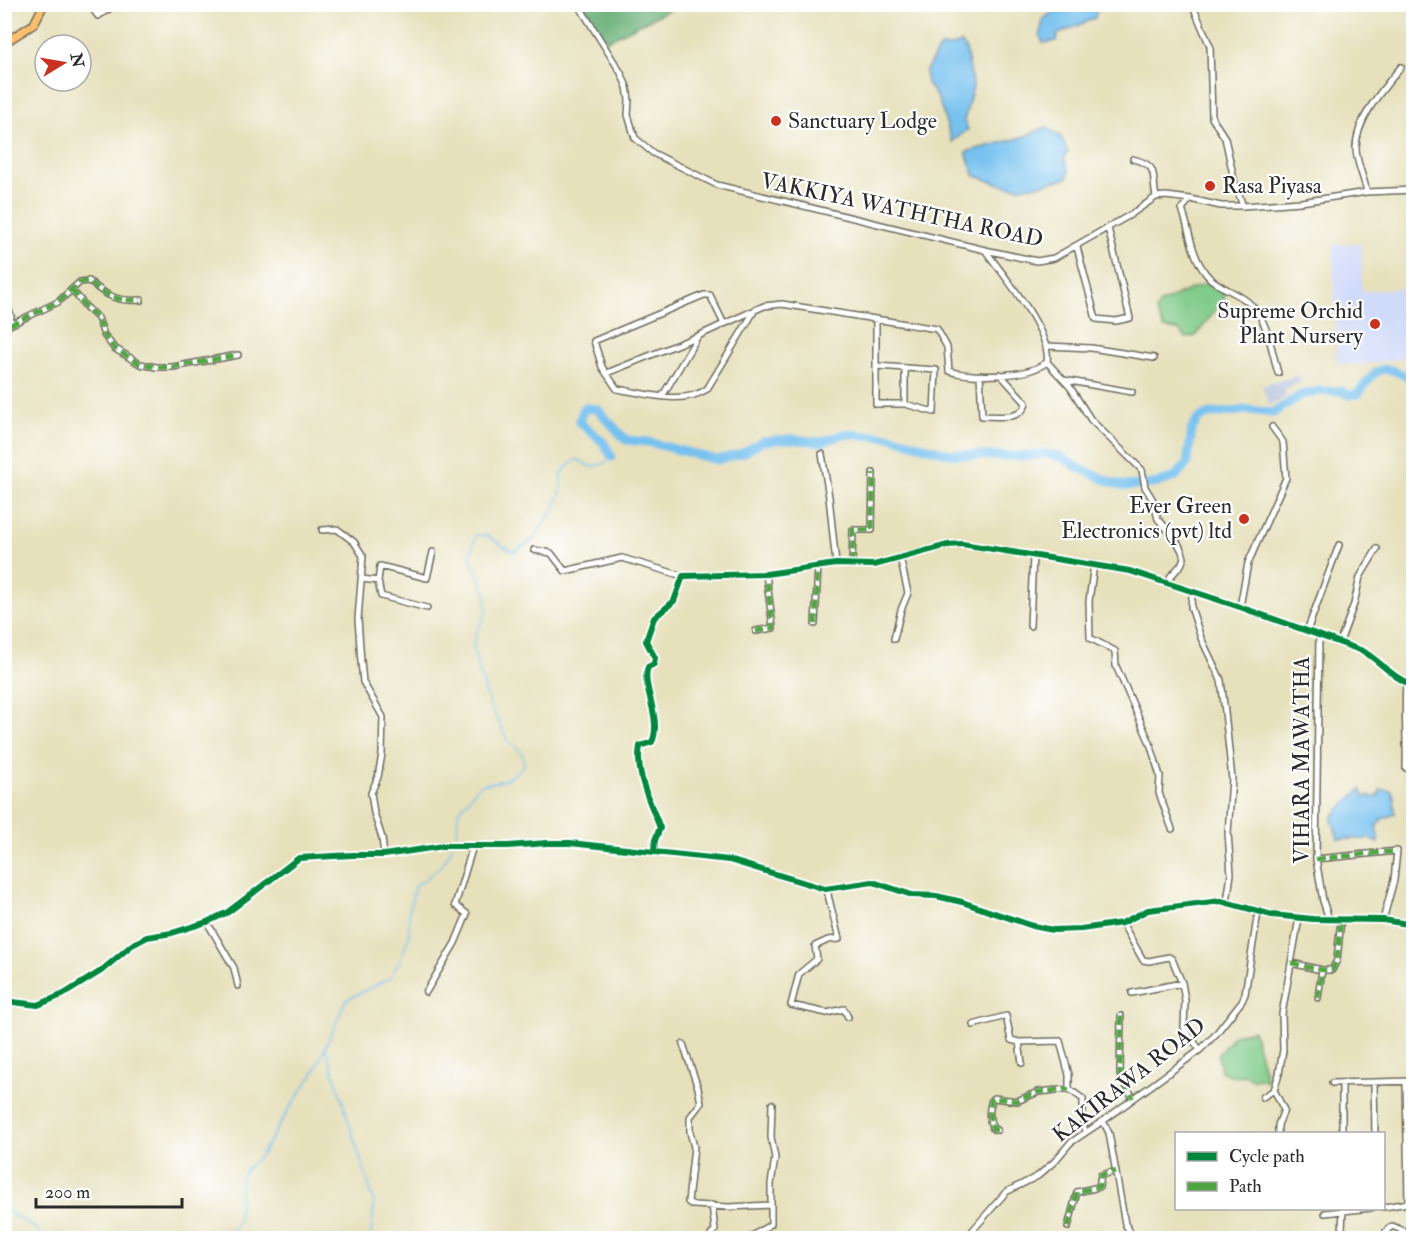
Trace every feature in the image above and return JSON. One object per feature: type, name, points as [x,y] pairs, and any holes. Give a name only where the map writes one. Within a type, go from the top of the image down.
[{"type":"main road","points":[[4,43],[34,24],[44,4]]},
{"type":"street","points":[[89,4],[98,16],[117,4]]},
{"type":"street","name":"VAKKIYA WATHTHA ROAD","points":[[579,4],[621,73],[627,87],[628,115],[635,138],[653,153],[717,185],[985,250],[1044,261],[1077,247],[1156,197]]},
{"type":"street","points":[[1192,4],[1210,46],[1212,118],[1225,138],[1235,184],[1243,206]]},
{"type":"street","points":[[1366,192],[1356,149],[1358,137],[1373,103],[1401,67]]},
{"type":"street","points":[[1133,159],[1147,162],[1152,167],[1156,197],[1190,199],[1221,207],[1300,202],[1366,192],[1413,190]]},
{"type":"street","points":[[1190,199],[1182,209],[1191,246],[1197,259],[1206,274],[1249,302],[1263,319],[1278,373]]},
{"type":"street","points":[[1077,247],[1096,319],[1116,321],[1130,318],[1108,228]]},
{"type":"street","points":[[985,250],[1040,328],[1047,346],[1047,362],[1064,380],[1091,420],[1142,470],[1144,484],[1153,500],[1158,519],[1175,538],[1184,558],[1170,578],[1169,585]]},
{"type":"street","points":[[7,326],[58,302],[80,282],[89,281],[100,291],[126,302],[141,300]]},
{"type":"street","points":[[72,290],[86,308],[98,318],[104,335],[114,348],[140,364],[173,367],[238,354]]},
{"type":"street","points":[[724,324],[711,295],[704,295],[594,341],[602,367],[617,389],[685,398],[697,396],[707,389],[755,310]]},
{"type":"street","points":[[4,297],[11,316],[7,326]]},
{"type":"street","points":[[607,374],[764,306],[782,304],[937,329],[946,347],[949,370]]},
{"type":"street","points":[[876,320],[876,404],[905,404],[934,412],[936,370]]},
{"type":"street","points":[[663,395],[698,336]]},
{"type":"street","points":[[1047,346],[1090,348],[1154,358]]},
{"type":"street","points":[[876,366],[949,370],[964,375],[980,375],[1015,373],[1041,367],[1047,362]]},
{"type":"street","points":[[905,368],[905,404]]},
{"type":"street","points":[[980,375],[982,416],[1018,415],[1024,411],[1026,403],[1000,374]]},
{"type":"street","points":[[1064,380],[1132,392]]},
{"type":"street","points":[[1240,607],[1248,563],[1286,478],[1283,442],[1272,427]]},
{"type":"street","points":[[822,454],[830,497],[836,564]]},
{"type":"street","points":[[852,564],[853,530],[872,530],[873,472]]},
{"type":"street","points":[[322,530],[337,529],[354,542],[363,556],[358,619],[363,682],[382,717],[382,754],[378,777],[372,793],[374,813],[382,837],[384,855]]},
{"type":"street","points":[[534,550],[551,553],[565,571],[622,558],[683,576],[766,573],[836,564],[874,565],[962,544],[1094,564],[1130,571],[1340,642],[1376,659],[1413,686]]},
{"type":"street","points":[[1307,631],[1339,545]]},
{"type":"street","points":[[1340,642],[1354,604],[1360,577],[1377,549]]},
{"type":"street","points":[[427,608],[381,596],[378,581],[380,566],[427,578],[433,552]]},
{"type":"street","points":[[1030,626],[1034,555]]},
{"type":"street","points":[[894,639],[908,593],[900,558]]},
{"type":"street","points":[[1094,564],[1089,601],[1090,638],[1115,651],[1116,666],[1150,743],[1160,776],[1159,793],[1172,829]]},
{"type":"street","points":[[815,624],[818,566]]},
{"type":"street","points":[[756,631],[773,628],[766,573]]},
{"type":"street","points":[[654,851],[655,840],[660,828],[640,775],[638,758],[640,746],[652,742],[655,735],[653,705],[645,672],[648,666],[654,664],[655,658],[646,641],[654,618],[674,601],[683,576]]},
{"type":"street","points":[[362,579],[378,581]]},
{"type":"street","points":[[1194,593],[1191,607],[1201,638],[1221,680],[1225,712],[1232,779],[1228,833],[1231,874],[1227,902]]},
{"type":"street","name":"VIHARA MAWATHA","points":[[1319,636],[1316,859],[1323,901],[1329,919]]},
{"type":"street","points":[[1406,683],[1404,710],[1407,735],[1406,768]]},
{"type":"street","points":[[4,1001],[38,1005],[64,994],[101,971],[132,945],[147,937],[172,933],[207,922],[228,912],[299,858],[384,855],[444,846],[570,843],[729,860],[810,886],[829,889],[873,882],[912,895],[936,896],[962,902],[1033,926],[1053,930],[1081,929],[1122,923],[1148,910],[1211,901],[1227,902],[1258,912],[1299,918],[1383,920],[1413,925]]},
{"type":"street","points":[[426,992],[455,944],[467,914],[455,905],[472,846]]},
{"type":"street","points":[[1316,859],[1397,851],[1395,880],[1383,920]]},
{"type":"street","points":[[829,889],[828,895],[838,939],[828,940],[815,946],[817,959],[799,974],[791,1005],[827,1013],[844,1009],[848,1017]]},
{"type":"street","name":"KAKIRAWA ROAD","points":[[966,1239],[1006,1192],[1038,1176],[1070,1143],[1200,1050],[1215,1035],[1242,1001],[1252,956],[1258,912]]},
{"type":"street","points":[[1263,1097],[1274,1090],[1280,1074],[1283,1050],[1282,1014],[1299,918]]},
{"type":"street","points":[[1291,963],[1332,970],[1337,960],[1341,919]]},
{"type":"street","points":[[207,922],[234,968],[238,986]]},
{"type":"street","points":[[1122,923],[1143,960],[1169,957],[1172,959],[1182,983],[1185,1000],[1184,1028],[1200,1050]]},
{"type":"street","points":[[1318,998],[1322,970]]},
{"type":"street","points":[[1132,993],[1182,983]]},
{"type":"street","points":[[974,1025],[1006,1016],[1011,1040],[1019,1042],[1060,1041],[1069,1075],[1069,1089]]},
{"type":"street","points":[[1121,1016],[1120,1075],[1133,1098]]},
{"type":"street","points":[[1019,1042],[1022,1063]]},
{"type":"street","points":[[683,1044],[701,1103],[690,1117],[690,1132],[694,1147],[688,1202],[693,1205],[729,1207],[771,1205]]},
{"type":"street","points":[[1332,1083],[1413,1081]]},
{"type":"street","points":[[1385,1207],[1411,1203],[1406,1082]]},
{"type":"street","points":[[1341,1083],[1342,1132]]},
{"type":"street","points":[[1374,1083],[1375,1132]]},
{"type":"street","points":[[998,1130],[991,1126],[989,1113],[992,1099],[1017,1101],[1038,1092],[1069,1089],[1083,1099],[1085,1132]]},
{"type":"street","points":[[1274,1090],[1284,1110],[1278,1125],[1278,1132]]},
{"type":"street","points":[[749,1239],[771,1224],[771,1184],[775,1158],[771,1137],[772,1104]]},
{"type":"street","points":[[1103,1121],[1109,1133],[1125,1224],[1130,1239]]},
{"type":"street","points":[[1068,1227],[1077,1192],[1099,1187],[1101,1175],[1116,1171]]},
{"type":"street","points":[[711,1239],[715,1230],[712,1205]]},
{"type":"street","points":[[1317,1239],[1318,1236],[1333,1235],[1342,1231],[1343,1210],[1325,1214]]},
{"type":"street","points":[[1388,1236],[1386,1231],[1392,1226],[1411,1234]]},
{"type":"street","points":[[1399,1236],[1411,1234]]},
{"type":"shaded area","name":"Supreme Orchid Plant Nursery","points":[[1333,244],[1361,244],[1362,291],[1413,288],[1413,357],[1364,364],[1337,364]]},
{"type":"shaded area","points":[[1299,375],[1301,382],[1285,389],[1286,395],[1280,401],[1269,405],[1262,386]]},
{"type":"green space","points":[[584,5],[679,5],[604,42]]},
{"type":"green space","points":[[1209,284],[1218,287],[1225,297],[1196,336],[1186,338],[1178,330],[1164,328],[1156,311],[1160,303],[1190,289]]},
{"type":"green space","points":[[1253,1030],[1267,1081],[1258,1078],[1253,1080],[1244,1076],[1234,1077],[1221,1071],[1218,1055],[1234,1035]]},
{"type":"water","points":[[1065,4],[1098,5],[1095,18],[1058,34],[1056,41],[1043,43],[1040,36],[1043,19]]},
{"type":"water","points":[[962,43],[966,50],[973,86],[964,121],[968,129],[952,142],[939,101],[927,83],[925,72],[940,47]]},
{"type":"water","points":[[1046,127],[1061,137],[1068,153],[1064,157],[1069,171],[1067,178],[1041,185],[1020,187],[1000,184],[974,175],[966,152],[1023,137]]},
{"type":"water","points":[[1361,789],[1365,798],[1369,795],[1374,798],[1378,796],[1380,790],[1391,790],[1394,796],[1395,814],[1382,819],[1376,828],[1378,843],[1370,839],[1338,839],[1332,819],[1340,808]]},
{"type":"waterway","points":[[612,457],[603,442],[579,422],[584,408],[597,409],[626,440],[648,442],[717,460],[743,453],[763,441],[791,439],[821,442],[844,434],[891,437],[950,454],[993,456],[1044,454],[1061,457],[1113,483],[1126,486],[1154,484],[1175,477],[1187,464],[1192,429],[1198,419],[1209,414],[1249,410],[1273,413],[1301,395],[1321,391],[1358,394],[1376,372],[1387,369],[1414,380]]},
{"type":"waterway","points":[[453,843],[457,834],[458,813],[479,785],[504,780],[524,765],[522,753],[507,739],[490,706],[473,649],[477,630],[487,612],[485,590],[470,557],[476,535],[487,536],[513,552],[531,542],[554,509],[561,490],[561,475],[568,466],[577,459],[591,467],[603,464],[612,457]]},
{"type":"waterway","points":[[209,1238],[233,1229],[238,1222],[241,1177],[261,1155],[315,1071],[346,1000],[390,978],[409,936],[409,911],[415,886],[441,865],[452,847]]},
{"type":"waterway","points":[[325,1046],[374,1202],[371,1238]]},
{"type":"waterway","points":[[4,1209],[37,1230],[44,1238]]},
{"type":"marked path","points":[[10,325],[58,302],[80,282],[89,281],[101,291],[119,299],[141,300]]},
{"type":"marked path","points":[[72,290],[98,318],[104,335],[114,348],[140,364],[173,367],[238,355]]},
{"type":"marked path","points":[[852,564],[853,530],[872,530],[873,473]]},
{"type":"marked path","points":[[815,624],[818,566]]},
{"type":"marked path","points":[[756,631],[773,628],[766,574]]},
{"type":"marked path","points":[[1316,859],[1397,851]]},
{"type":"marked path","points":[[1291,963],[1332,970],[1337,960],[1341,919]]},
{"type":"marked path","points":[[1318,998],[1322,970]]},
{"type":"marked path","points":[[1121,1016],[1120,1075],[1133,1098]]},
{"type":"marked path","points":[[997,1130],[991,1125],[992,1099],[1017,1101],[1038,1092],[1069,1089]]},
{"type":"marked path","points":[[1068,1227],[1077,1192],[1099,1187],[1101,1175],[1116,1171]]},
{"type":"cycle path","points":[[654,851],[655,840],[660,828],[641,778],[639,757],[640,746],[652,742],[655,733],[646,674],[648,667],[654,664],[655,658],[646,641],[654,618],[674,601],[683,576],[766,574],[836,564],[874,565],[948,545],[962,544],[1130,571],[1363,651],[1400,679],[1414,686]]},
{"type":"cycle path","points":[[4,1001],[38,1005],[64,994],[101,971],[132,945],[147,937],[172,933],[207,922],[228,912],[299,858],[384,855],[444,846],[570,843],[729,860],[825,889],[873,882],[912,895],[936,896],[962,902],[1033,926],[1053,930],[1081,929],[1122,923],[1148,910],[1221,901],[1272,915],[1313,919],[1383,920],[1414,925]]},
{"type":"place","name":"Sanctuary Lodge","points":[[776,121]]},
{"type":"place","name":"Rasa Piyasa","points":[[1210,186]]},
{"type":"place","name":"Supreme Orchid Plant Nursery","points":[[1375,324]]},
{"type":"place","name":"Ever Green Electronics (pvt) ltd","points":[[1244,519]]}]
